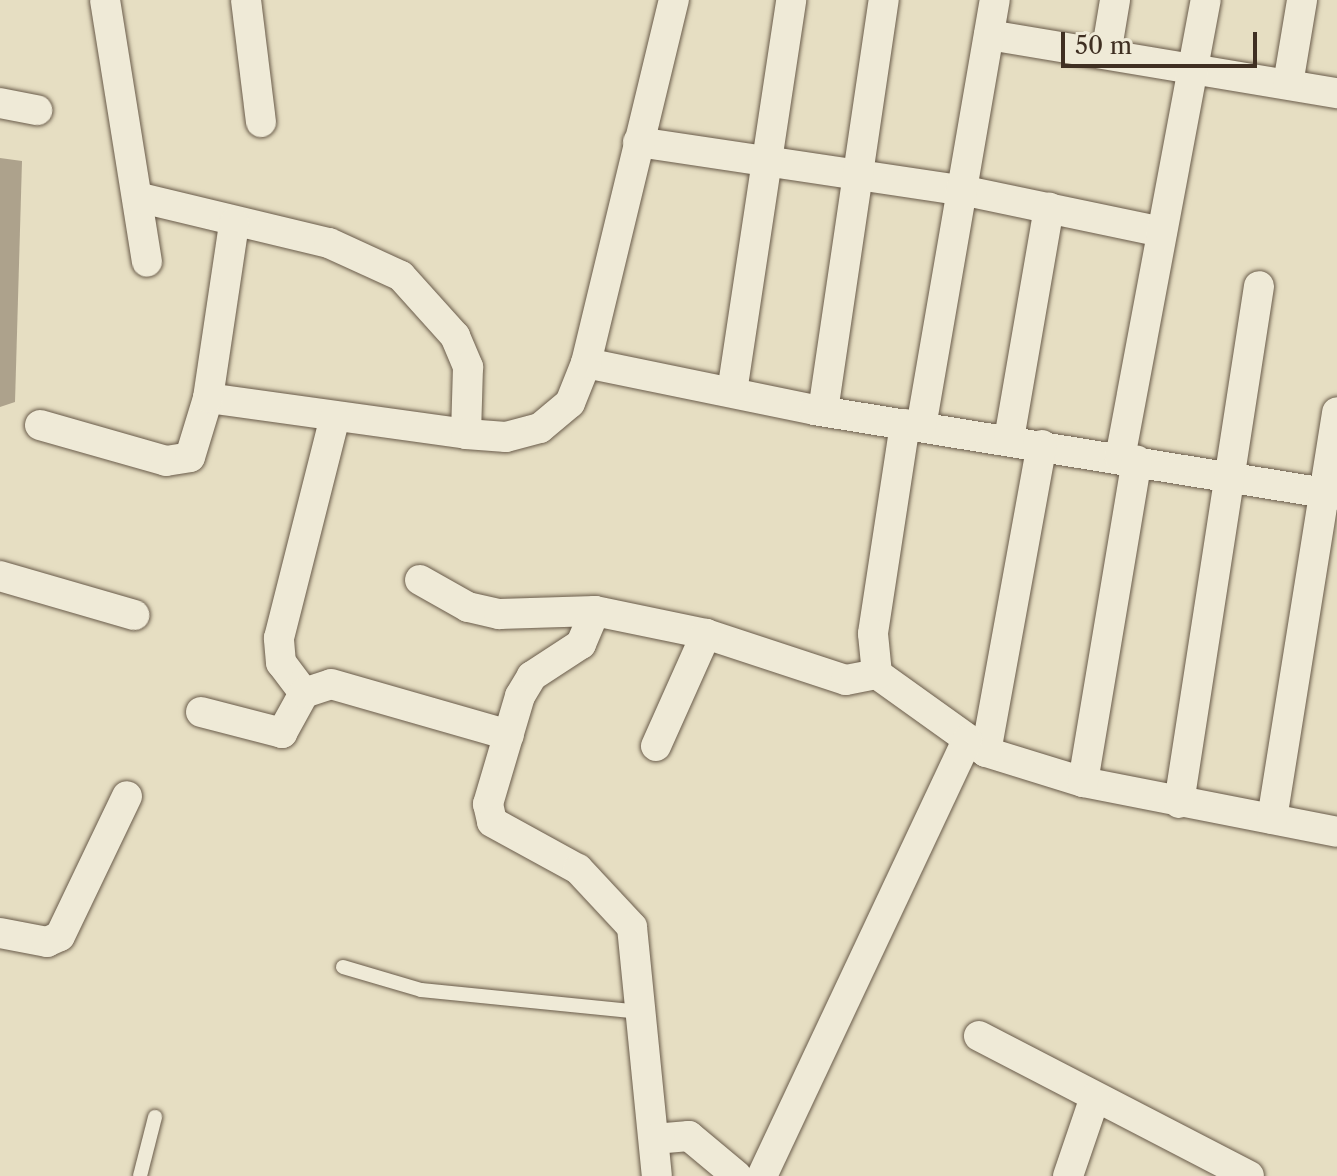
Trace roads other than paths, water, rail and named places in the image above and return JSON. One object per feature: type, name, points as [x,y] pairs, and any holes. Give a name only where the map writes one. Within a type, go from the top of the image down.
[{"type":"street","points":[[105,0],[147,262]]},
{"type":"street","points":[[246,0],[261,122]]},
{"type":"street","points":[[208,398],[334,420],[506,437],[540,428],[570,403],[586,363],[674,0]]},
{"type":"street","points":[[732,392],[791,0]]},
{"type":"street","points":[[823,411],[861,176],[884,0]]},
{"type":"street","points":[[877,674],[873,634],[961,190],[995,0]]},
{"type":"street","points":[[1106,54],[1115,0]]},
{"type":"street","points":[[1083,782],[1162,232],[1206,0]]},
{"type":"street","points":[[1288,84],[1302,0]]},
{"type":"street","points":[[989,35],[1337,93]]},
{"type":"street","points":[[0,103],[37,110]]},
{"type":"street","points":[[638,142],[961,190],[1162,232]]},
{"type":"street","points":[[137,197],[234,223],[329,243],[401,276],[455,336],[468,367],[466,434]]},
{"type":"street","points":[[1009,439],[1049,207]]},
{"type":"street","points":[[40,425],[180,462],[195,447],[208,398],[234,223]]},
{"type":"street","points":[[1179,803],[1226,478],[1259,286]]},
{"type":"street","points":[[586,363],[823,411],[1331,494]]},
{"type":"street","points":[[1272,819],[1331,494],[1337,412]]},
{"type":"street","points":[[304,693],[281,663],[279,638],[334,420]]},
{"type":"street","points":[[762,1176],[976,746],[1042,445]]},
{"type":"street","points":[[0,576],[134,615]]},
{"type":"street","points":[[420,580],[499,614],[595,611],[706,634],[846,680],[877,674],[976,746],[1083,782],[1337,832]]},
{"type":"street","points":[[595,611],[581,644],[532,676],[509,735],[488,804],[492,822],[545,846],[619,909],[632,927],[657,1176]]},
{"type":"street","points":[[656,746],[706,634]]},
{"type":"street","points":[[201,712],[282,733],[304,693],[331,684],[509,735]]},
{"type":"street","points":[[0,933],[47,942],[60,936],[127,796]]},
{"type":"street","points":[[979,1036],[1249,1176]]},
{"type":"street","points":[[1068,1176],[1095,1097]]},
{"type":"street","points":[[654,1139],[689,1136],[737,1176]]},
{"type":"lane","points":[[343,967],[421,990],[642,1012]]},
{"type":"lane","points":[[140,1176],[155,1117]]}]
